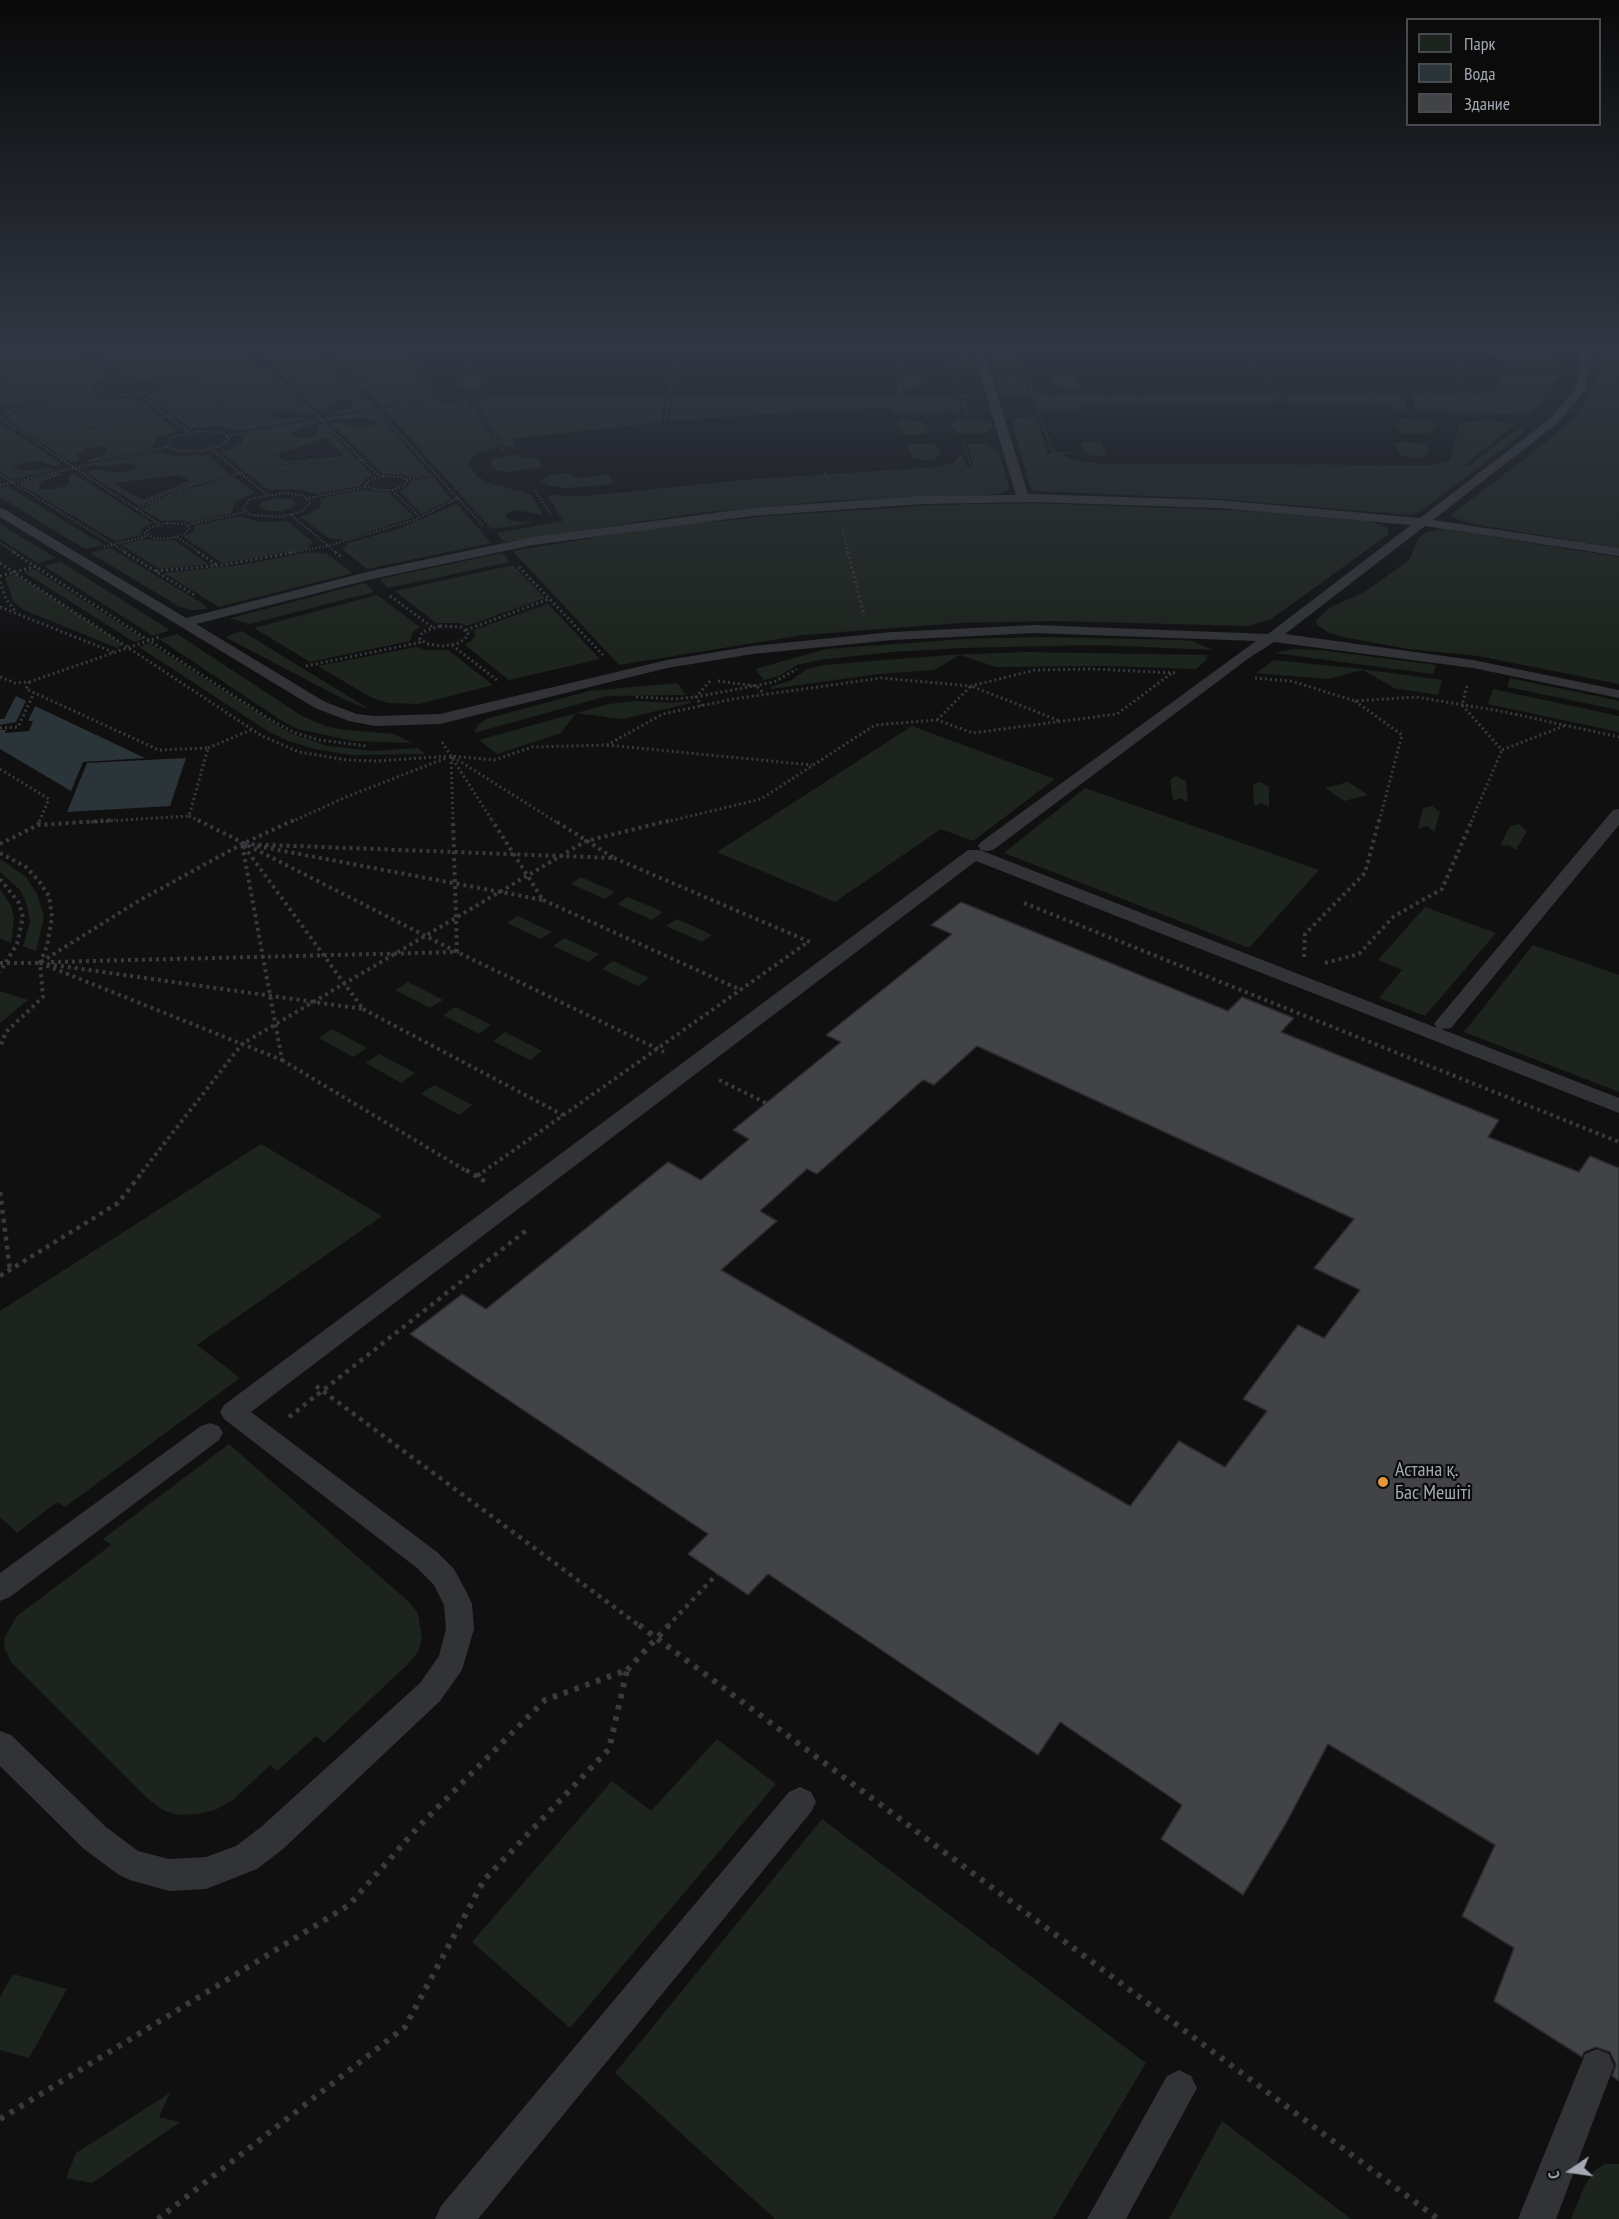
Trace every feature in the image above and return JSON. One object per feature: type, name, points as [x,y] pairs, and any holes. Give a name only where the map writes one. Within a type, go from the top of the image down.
[{"type":"lane","points":[[1008,450],[1023,498]]},
{"type":"lane","points":[[987,846],[1217,675],[1271,638],[1518,450]]},
{"type":"lane","points":[[183,623],[371,575],[502,547],[630,527],[837,505],[1023,498],[1218,504],[1423,522],[1619,552]]},
{"type":"lane","points":[[0,512],[320,705],[354,718],[398,722],[456,715],[667,664],[753,650],[869,638],[1035,629],[1271,638],[1372,648],[1462,662],[1619,694]]},
{"type":"lane","points":[[1444,1024],[1619,814]]},
{"type":"lane","points":[[0,1745],[95,1838],[130,1864],[169,1875],[206,1873],[246,1858],[272,1838],[430,1692],[452,1661],[460,1629],[458,1604],[444,1577],[427,1560],[233,1412],[974,854],[1619,1106]]},
{"type":"lane","points":[[0,1589],[210,1433]]},
{"type":"lane","points":[[454,2219],[800,1802]]},
{"type":"lane","points":[[1537,2219],[1596,2066]]},
{"type":"lane","points":[[1106,2219],[1179,2088]]},
{"type":"path","points":[[46,450],[159,524]]},
{"type":"path","points":[[0,485],[156,450]]},
{"type":"path","points":[[179,450],[190,452],[207,450]]},
{"type":"path","points":[[212,450],[266,494]]},
{"type":"path","points":[[353,450],[380,477]]},
{"type":"path","points":[[413,450],[489,532]]},
{"type":"path","points":[[965,450],[970,466]]},
{"type":"path","points":[[1052,450],[1053,453],[1070,453]]},
{"type":"path","points":[[136,509],[193,485],[240,473],[313,462],[364,460]]},
{"type":"path","points":[[366,487],[368,481],[380,477],[396,476],[405,480],[436,474]]},
{"type":"path","points":[[0,476],[196,595]]},
{"type":"path","points":[[245,512],[243,508],[249,500],[266,494],[288,493],[308,498],[366,487],[392,490],[406,484],[405,480]]},
{"type":"path","points":[[392,490],[420,517]]},
{"type":"path","points":[[147,536],[145,533],[149,528],[159,524],[174,522],[188,525],[245,512],[259,517],[290,515],[308,507],[310,503],[308,498]]},
{"type":"path","points":[[156,571],[218,566],[328,546],[420,517],[458,498]]},
{"type":"path","points":[[837,505],[869,638]]},
{"type":"path","points":[[290,515],[344,559]]},
{"type":"path","points":[[104,547],[147,536],[156,539],[176,537],[189,531],[188,525]]},
{"type":"path","points":[[176,537],[218,566]]},
{"type":"path","points":[[0,543],[151,639],[271,720],[295,733],[319,740],[373,747]]},
{"type":"path","points":[[0,563],[252,730],[279,745],[324,758],[376,761],[451,756],[494,760],[532,747],[607,745],[813,765]]},
{"type":"path","points":[[0,576],[47,563]]},
{"type":"path","points":[[516,563],[609,662]]},
{"type":"path","points":[[0,582],[10,608],[20,615]]},
{"type":"path","points":[[383,591],[433,627]]},
{"type":"path","points":[[422,642],[420,639],[422,633],[433,627],[455,626],[466,630],[550,599]]},
{"type":"path","points":[[0,607],[114,653]]},
{"type":"path","points":[[315,671],[306,666],[422,642],[434,646],[451,645],[468,636],[466,630]]},
{"type":"path","points":[[1,678],[15,683],[29,682],[162,636]]},
{"type":"path","points":[[451,645],[505,687]]},
{"type":"path","points":[[628,697],[675,699],[696,697],[757,686],[783,678],[802,666]]},
{"type":"path","points":[[937,720],[971,686],[1035,670],[1092,669],[1291,681],[1355,701],[1402,735],[1365,873],[1305,934],[1304,957]]},
{"type":"path","points":[[0,1276],[118,1203],[242,1044],[586,841],[761,799],[875,724],[937,720],[973,733],[1117,714],[1173,673]]},
{"type":"path","points":[[607,745],[663,714],[764,694],[881,678],[971,686],[1062,721]]},
{"type":"path","points":[[696,697],[710,680],[757,686],[764,694]]},
{"type":"path","points":[[29,682],[26,689],[159,750],[208,748],[252,730]]},
{"type":"path","points":[[0,728],[18,727],[34,693]]},
{"type":"path","points":[[696,697],[702,706]]},
{"type":"path","points":[[1355,701],[1416,697],[1619,737]]},
{"type":"path","points":[[1462,705],[1502,750]]},
{"type":"path","points":[[1315,966],[1359,954],[1393,917],[1442,889],[1502,750],[1565,726]]},
{"type":"path","points":[[433,743],[453,740]]},
{"type":"path","points":[[189,816],[208,748]]},
{"type":"path","points":[[451,756],[614,858],[789,933]]},
{"type":"path","points":[[40,963],[140,900],[242,844],[346,797],[451,756]]},
{"type":"path","points":[[451,756],[458,952]]},
{"type":"path","points":[[451,756],[543,900]]},
{"type":"path","points":[[0,769],[49,799],[38,825]]},
{"type":"path","points":[[0,844],[38,825],[189,816],[425,936],[637,1039]]},
{"type":"path","points":[[242,844],[614,858]]},
{"type":"path","points":[[242,844],[543,900],[741,990]]},
{"type":"path","points":[[242,844],[363,1009]]},
{"type":"path","points":[[242,844],[282,1060]]},
{"type":"path","points":[[0,853],[26,867],[39,881],[49,896],[52,917],[47,946],[40,963],[43,997],[6,1032],[0,1048]]},
{"type":"path","points":[[0,879],[19,903],[23,917],[20,935],[7,963],[0,972]]},
{"type":"path","points":[[1017,901],[1619,1142]]},
{"type":"path","points":[[477,1176],[808,942]]},
{"type":"path","points":[[0,963],[458,952]]},
{"type":"path","points":[[40,963],[363,1009],[563,1115]]},
{"type":"path","points":[[40,963],[282,1060],[457,1164]]},
{"type":"path","points":[[0,1192],[10,1269]]},
{"type":"path","points":[[292,1368],[1438,2219]]},
{"type":"path","points":[[0,2119],[349,1905],[420,1825],[545,1700],[627,1670],[717,1574]]},
{"type":"path","points":[[158,2219],[405,2027],[484,1880],[609,1749],[627,1670]]},
{"type":"green space","points":[[0,450],[40,450],[61,464],[53,466],[39,461],[17,464],[13,467],[22,471],[50,468],[54,470],[12,480],[0,472]]},
{"type":"green space","points":[[52,450],[85,450],[77,455],[80,460],[70,462]]},
{"type":"green space","points":[[151,450],[90,462],[85,461],[103,455],[107,451]]},
{"type":"green space","points":[[227,450],[292,450],[277,455],[284,461],[344,456],[338,450],[347,450],[356,459],[294,463],[245,471],[221,452]]},
{"type":"green space","points":[[358,450],[409,450],[430,474],[408,477],[401,474],[383,474]]},
{"type":"green space","points":[[420,450],[490,450],[476,454],[471,458],[468,466],[478,477],[489,483],[530,494],[543,515],[517,510],[507,513],[505,517],[511,521],[534,523],[491,529]]},
{"type":"green space","points":[[908,450],[940,450],[940,456],[931,460],[914,459]]},
{"type":"green space","points":[[969,450],[998,451],[1009,485],[1007,490],[999,494],[829,501],[699,513],[504,542],[497,533],[563,521],[547,495],[587,496],[741,480],[937,467],[953,463],[962,454],[967,467],[974,467]]},
{"type":"green space","points":[[1020,450],[1047,450],[1048,454],[1061,454],[1072,460],[1101,464],[1432,465],[1450,460],[1453,450],[1484,450],[1464,465],[1468,466],[1490,450],[1502,450],[1420,512],[1410,515],[1219,499],[1034,491],[1030,487]]},
{"type":"green space","points":[[1083,450],[1104,450],[1107,455],[1094,456],[1085,453]]},
{"type":"green space","points":[[1397,450],[1430,450],[1428,454],[1419,458],[1401,456]]},
{"type":"green space","points":[[1536,450],[1619,450],[1619,548],[1472,524],[1451,517]]},
{"type":"green space","points":[[156,452],[174,456],[208,455],[229,474],[169,493],[139,506],[86,472],[95,469],[118,473],[137,466],[126,463],[98,467],[92,465]],"holes":[[[180,475],[189,481],[142,500],[113,483]]]},
{"type":"green space","points":[[515,454],[524,459],[537,457],[543,467],[507,472],[496,470],[490,463],[494,458]]},
{"type":"green space","points":[[359,461],[372,476],[365,479],[360,486],[317,494],[297,489],[269,490],[247,473],[296,465]]},
{"type":"green space","points":[[58,473],[63,474],[45,480],[39,485],[39,489],[50,490],[65,486],[70,481],[68,476],[75,474],[152,523],[142,529],[141,535],[115,541],[17,483]]},
{"type":"green space","points":[[570,473],[577,478],[608,474],[614,483],[565,488],[547,485],[541,481],[549,475]]},
{"type":"green space","points":[[233,476],[255,493],[235,502],[232,513],[191,523],[182,520],[161,521],[141,509],[181,491]]},
{"type":"green space","points":[[433,477],[451,499],[422,514],[399,491],[406,488],[411,481]]},
{"type":"green space","points":[[7,486],[104,545],[85,549],[0,497],[0,487]]},
{"type":"green space","points":[[363,490],[388,492],[414,517],[344,540],[328,538],[301,517],[318,509],[321,504],[320,498]]},
{"type":"green space","points":[[277,498],[293,500],[296,504],[280,511],[268,511],[259,507],[262,502]]},
{"type":"green space","points":[[1031,503],[1250,511],[1366,521],[1382,525],[1387,528],[1389,534],[1271,619],[1249,626],[1052,621],[960,623],[803,635],[619,665],[513,551],[646,529],[767,516],[940,505]]},
{"type":"green space","points":[[457,504],[491,543],[367,569],[343,550],[348,543],[398,529]]},
{"type":"green space","points":[[239,516],[261,522],[287,521],[313,542],[307,549],[222,563],[184,537],[195,530],[194,526]]},
{"type":"green space","points":[[0,524],[56,558],[38,563],[0,539]]},
{"type":"green space","points":[[1442,529],[1619,557],[1619,684],[1478,656],[1408,649],[1343,637],[1329,633],[1316,624],[1316,620],[1329,608],[1366,591],[1409,560],[1418,539],[1424,533]]},
{"type":"green space","points":[[143,539],[174,540],[208,564],[160,569],[121,545]]},
{"type":"green space","points":[[110,548],[202,603],[208,609],[193,610],[180,607],[90,553]]},
{"type":"green space","points":[[310,552],[327,554],[353,573],[219,607],[164,573],[240,565]]},
{"type":"green space","points":[[502,553],[510,562],[388,588],[380,579]]},
{"type":"green space","points":[[61,562],[170,630],[153,636],[44,566]]},
{"type":"green space","points":[[513,565],[545,598],[467,626],[459,623],[436,623],[395,591]]},
{"type":"green space","points":[[34,569],[144,639],[134,642],[24,572]]},
{"type":"green space","points":[[15,574],[124,645],[117,648],[22,609],[13,601],[5,577]]},
{"type":"green space","points":[[365,583],[374,592],[249,624],[231,618]]},
{"type":"green space","points":[[377,595],[420,627],[413,632],[410,641],[310,662],[254,628]]},
{"type":"green space","points":[[548,604],[600,659],[509,680],[465,645],[475,635],[474,630]]},
{"type":"green space","points":[[242,631],[369,709],[347,701],[225,637]]},
{"type":"green space","points":[[177,634],[302,716],[328,727],[394,734],[412,743],[353,741],[298,729],[159,639]]},
{"type":"green space","points":[[1041,637],[1192,641],[1213,650],[1098,645],[960,648],[819,660],[797,665],[779,676],[764,680],[755,669],[826,649],[965,639]]},
{"type":"green space","points":[[149,643],[290,733],[327,746],[373,751],[418,748],[425,754],[351,755],[315,749],[288,741],[266,730],[139,647]]},
{"type":"green space","points":[[416,647],[427,650],[448,650],[493,685],[419,704],[388,703],[372,698],[318,666]]},
{"type":"green space","points":[[1294,649],[1320,650],[1436,665],[1433,674],[1274,653]]},
{"type":"green space","points":[[1026,652],[1207,655],[1206,660],[1196,669],[1106,666],[996,667],[960,655],[934,670],[878,674],[771,689],[770,687],[790,681],[807,669],[824,665],[949,655]]},
{"type":"green space","points":[[1274,660],[1362,669],[1442,680],[1438,695],[1394,688],[1363,670],[1327,679],[1256,673]]},
{"type":"green space","points":[[1510,678],[1619,701],[1619,710],[1507,687]]},
{"type":"green space","points":[[677,683],[686,695],[607,696],[474,733],[478,725],[486,719],[589,691]]},
{"type":"green space","points":[[1493,689],[1619,716],[1619,732],[1488,704]]},
{"type":"green space","points":[[636,701],[672,703],[690,701],[691,703],[622,719],[576,713],[609,704]]},
{"type":"green space","points":[[576,713],[561,733],[497,754],[479,740]]},
{"type":"green space","points":[[912,726],[1055,779],[973,841],[941,829],[835,902],[717,852]]},
{"type":"green space","points":[[1176,776],[1186,781],[1188,802],[1180,798],[1173,801],[1170,780]]},
{"type":"green space","points":[[1260,782],[1269,787],[1269,807],[1261,803],[1254,806],[1253,784]]},
{"type":"green space","points":[[1348,782],[1368,795],[1344,801],[1325,788]]},
{"type":"green space","points":[[1085,788],[1319,870],[1249,948],[1004,853]]},
{"type":"green space","points":[[1432,806],[1440,812],[1434,832],[1427,826],[1418,829],[1423,808]]},
{"type":"green space","points":[[1519,824],[1527,831],[1516,850],[1509,845],[1500,846],[1510,826]]},
{"type":"green space","points":[[0,859],[26,877],[37,894],[44,917],[36,951],[23,946],[30,922],[27,906],[21,891],[0,872]]},
{"type":"green space","points":[[581,877],[615,892],[605,899],[571,884]]},
{"type":"green space","points":[[0,889],[11,906],[14,918],[11,943],[0,938]]},
{"type":"green space","points":[[628,897],[663,912],[652,920],[617,904]]},
{"type":"green space","points":[[1425,907],[1496,933],[1425,1016],[1379,998],[1402,970],[1378,960]]},
{"type":"green space","points":[[518,916],[552,932],[541,939],[507,923]]},
{"type":"green space","points":[[677,919],[712,935],[702,942],[666,926]]},
{"type":"green space","points":[[564,938],[599,954],[588,962],[553,946]]},
{"type":"green space","points":[[1533,945],[1619,975],[1619,1092],[1464,1032]]},
{"type":"green space","points":[[613,961],[649,978],[638,986],[602,969]]},
{"type":"green space","points":[[408,982],[443,1000],[430,1008],[395,990]]},
{"type":"green space","points":[[0,991],[28,1000],[0,1023]]},
{"type":"green space","points":[[455,1007],[491,1025],[479,1034],[443,1015]]},
{"type":"green space","points":[[332,1029],[367,1048],[353,1057],[319,1038]]},
{"type":"green space","points":[[505,1032],[542,1051],[530,1060],[493,1041]]},
{"type":"green space","points":[[379,1054],[415,1073],[401,1083],[366,1063]]},
{"type":"green space","points":[[434,1085],[472,1105],[459,1115],[421,1094]]},
{"type":"green space","points":[[261,1144],[382,1216],[197,1345],[240,1378],[65,1507],[57,1502],[17,1533],[0,1517],[0,1311]]},
{"type":"green space","points":[[229,1444],[409,1602],[418,1613],[422,1639],[418,1652],[407,1665],[324,1743],[316,1736],[277,1771],[270,1765],[233,1800],[215,1810],[178,1815],[163,1810],[148,1799],[11,1662],[4,1647],[5,1637],[17,1616],[111,1545],[103,1539]]},
{"type":"green space","points":[[717,1739],[776,1784],[570,2028],[472,1942],[612,1781],[651,1811]]},
{"type":"green space","points":[[822,1819],[1146,2063],[1053,2219],[775,2219],[615,2073]]},
{"type":"green space","points":[[13,1974],[67,1989],[29,2058],[0,2050],[0,1997]]},
{"type":"green space","points":[[170,2093],[159,2117],[180,2122],[92,2183],[66,2178],[76,2153]]},
{"type":"green space","points":[[1222,2121],[1351,2219],[1169,2219]]},
{"type":"green space","points":[[1605,2164],[1619,2164],[1619,2219],[1571,2219],[1585,2185],[1594,2171]]},
{"type":"water","points":[[16,696],[26,701],[16,722],[0,725],[0,719],[4,719]]},
{"type":"water","points":[[35,706],[145,758],[83,762],[71,791],[0,749],[0,730],[6,730],[5,733],[29,731],[33,721],[28,721]]},
{"type":"water","points":[[186,758],[170,806],[67,812],[87,763]]},
{"type":"building","name":"Астана қ. Бас Мешіті","points":[[961,902],[1228,1011],[1242,997],[1294,1018],[1281,1032],[1499,1120],[1488,1137],[1579,1172],[1590,1156],[1619,1168],[1619,2081],[1612,2076],[1616,2065],[1610,2052],[1596,2047],[1584,2052],[1582,2057],[1494,2001],[1514,1948],[1462,1916],[1495,1845],[1328,1744],[1285,1825],[1243,1895],[1161,1839],[1182,1805],[1060,1722],[1038,1755],[768,1574],[748,1595],[688,1554],[708,1534],[410,1334],[462,1294],[486,1309],[668,1162],[701,1180],[749,1139],[733,1130],[841,1042],[826,1035],[952,934],[931,925]],"holes":[[[977,1046],[1354,1219],[1314,1268],[1360,1290],[1324,1338],[1298,1325],[1243,1399],[1267,1411],[1225,1467],[1179,1441],[1130,1506],[721,1270],[777,1221],[760,1211],[807,1169],[817,1174],[923,1080],[934,1085]]]},
{"type":"place","name":"Астана қ. Бас Мешіті","points":[[1383,1482]]}]
